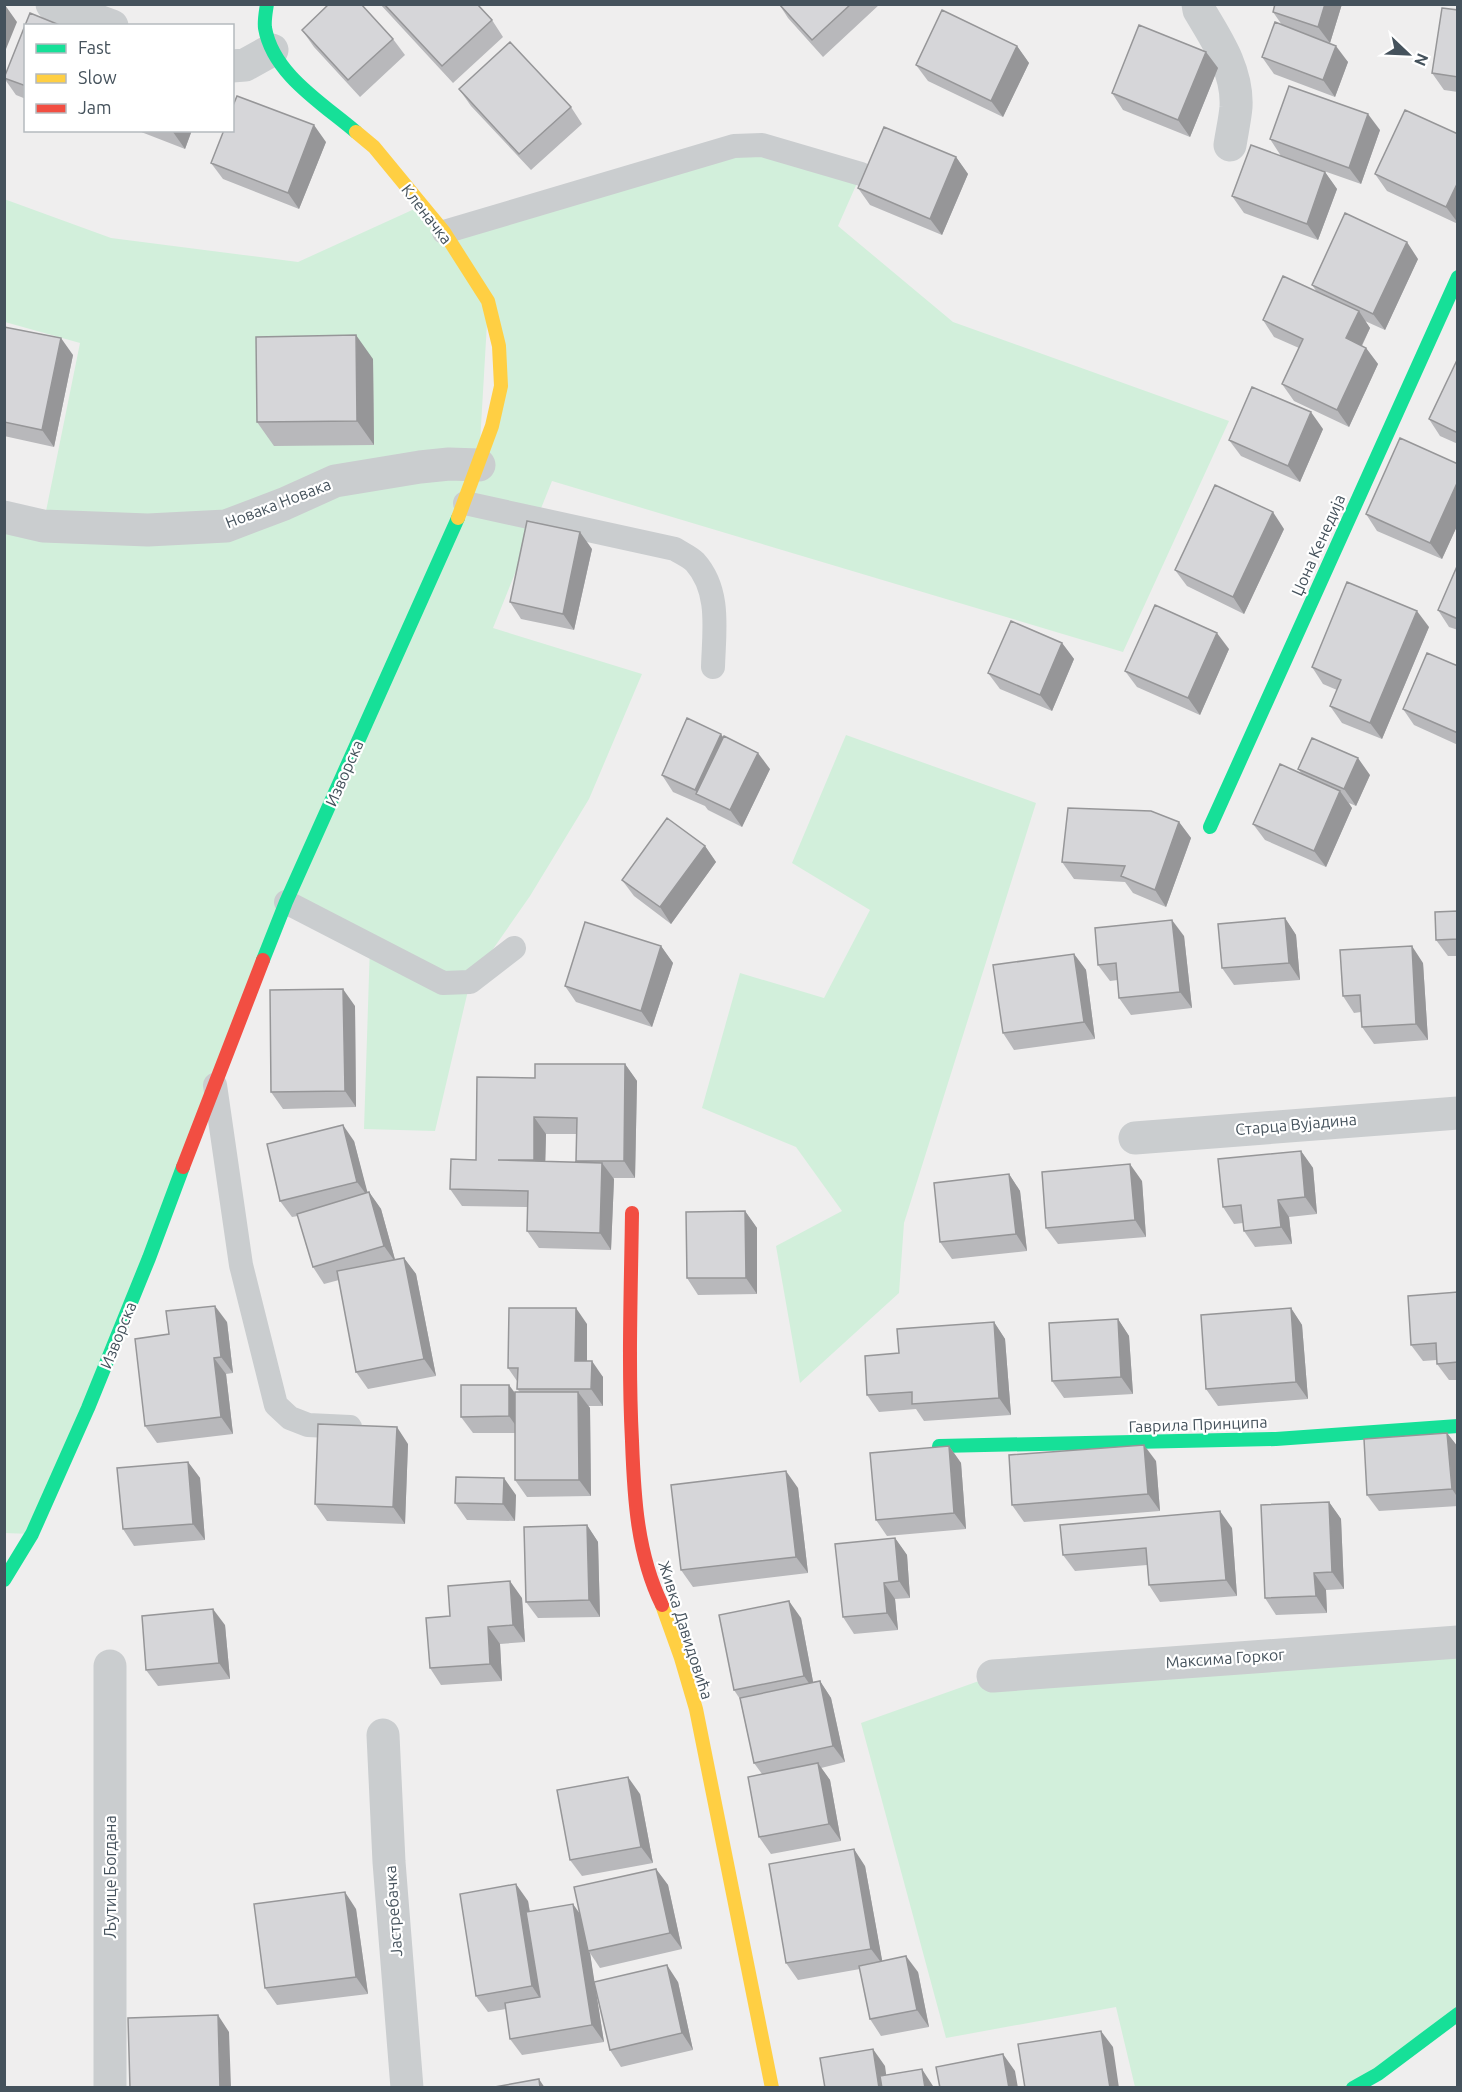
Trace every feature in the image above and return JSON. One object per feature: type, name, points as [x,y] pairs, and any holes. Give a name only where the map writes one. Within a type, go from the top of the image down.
[{"type":"street","points":[[52,4],[107,24]]},
{"type":"street","name":"Кленачка","points":[[267,4],[265,26],[272,50],[286,73],[374,147],[444,232],[488,302],[499,346],[501,386],[492,426],[479,465]]},
{"type":"street","points":[[1198,4],[1231,71],[1236,106],[1230,145]]},
{"type":"street","points":[[234,66],[245,64],[272,50]]},
{"type":"street","name":"Џона Кенедија","points":[[1210,826],[1458,277]]},
{"type":"street","name":"Новака Новака","points":[[4,517],[43,526],[148,530],[226,526],[335,481],[420,467],[449,464],[479,465]]},
{"type":"street","name":"Изворска","points":[[4,1580],[32,1534],[88,1408],[286,902],[465,502],[479,465]]},
{"type":"street","name":"Старца Вујадина","points":[[1135,1138],[1458,1113]]},
{"type":"street","name":"Живка Давидовића","points":[[632,1213],[630,1401],[635,1508],[651,1582],[665,1611],[696,1709],[772,2088]]},
{"type":"street","name":"Гаврила Принципа","points":[[939,1446],[1276,1439],[1458,1426]]},
{"type":"street","name":"Максима Горког","points":[[993,1676],[1458,1642]]},
{"type":"street","name":"Љутице Богдана","points":[[110,1666],[110,2088]]},
{"type":"street","name":"Јастребачка","points":[[383,1735],[389,1862],[407,2088]]},
{"type":"street","points":[[1353,2088],[1378,2073],[1458,2014]]},
{"type":"lane","points":[[444,232],[734,146],[762,145],[861,174]]},
{"type":"lane","points":[[465,502],[675,549],[693,560],[707,579],[715,610],[713,667]]},
{"type":"lane","points":[[286,902],[443,983],[470,982],[514,948]]},
{"type":"lane","points":[[214,1083],[242,1266],[276,1405],[290,1418],[308,1425],[371,1428]]},
{"type":"green space","points":[[734,146],[861,174],[838,226],[953,322],[1229,421],[1123,652],[552,481],[493,628],[642,674],[589,799],[530,896],[470,982],[435,1131],[364,1129],[370,945],[286,902],[32,1534],[4,1533],[4,517],[43,526],[80,343],[5,322],[4,199],[111,238],[298,262],[421,206],[444,232]],"holes":[[[488,306],[500,380],[479,460]]]},
{"type":"green space","points":[[846,735],[1036,803],[904,1223],[899,1293],[800,1383],[776,1246],[842,1211],[796,1147],[702,1108],[740,973],[824,998],[870,910],[792,863]]},
{"type":"green space","points":[[1457,1641],[1457,2014],[1349,2088],[1135,2087],[1116,2007],[946,2038],[861,1723],[993,1676]]},
{"type":"building","points":[[329,4],[361,4],[393,39],[348,80],[302,30]]},
{"type":"building","points":[[384,4],[477,4],[492,20],[442,66]]},
{"type":"building","points":[[779,4],[851,4],[812,40]]},
{"type":"building","points":[[1275,4],[1325,4],[1318,27],[1273,12]]},
{"type":"building","points":[[1442,8],[1458,10],[1458,77],[1432,73]]},
{"type":"building","points":[[942,10],[1017,46],[991,101],[916,65]]},
{"type":"building","points":[[30,13],[57,24],[26,24]]},
{"type":"building","points":[[1275,22],[1336,46],[1323,80],[1262,57]]},
{"type":"building","points":[[1139,25],[1206,52],[1178,120],[1112,93]]},
{"type":"building","points":[[24,28],[24,85],[4,78]]},
{"type":"building","points":[[510,42],[571,107],[519,154],[459,89]]},
{"type":"building","points":[[1289,86],[1368,114],[1349,168],[1270,139]]},
{"type":"building","points":[[237,96],[314,125],[288,193],[211,163],[223,132],[234,132],[234,103]]},
{"type":"building","points":[[1405,110],[1458,134],[1458,182],[1446,207],[1375,174]]},
{"type":"building","points":[[884,127],[956,157],[930,219],[858,188]]},
{"type":"building","points":[[1251,145],[1325,172],[1307,224],[1232,196]]},
{"type":"building","points":[[1345,213],[1407,242],[1373,314],[1312,285]]},
{"type":"building","points":[[1283,276],[1359,311],[1346,338],[1366,348],[1337,410],[1282,384],[1303,339],[1263,320]]},
{"type":"building","points":[[4,327],[61,338],[42,430],[4,422]]},
{"type":"building","points":[[356,335],[357,421],[257,422],[256,337]]},
{"type":"building","points":[[1458,358],[1458,433],[1429,419]]},
{"type":"building","points":[[1252,387],[1311,412],[1288,466],[1229,440]]},
{"type":"building","points":[[1400,438],[1458,464],[1458,481],[1430,543],[1366,514]]},
{"type":"building","points":[[1215,485],[1273,512],[1233,597],[1175,570]]},
{"type":"building","points":[[527,521],[580,532],[563,614],[510,602]]},
{"type":"building","points":[[1458,564],[1458,619],[1438,610]]},
{"type":"building","points":[[1347,582],[1417,611],[1370,723],[1330,706],[1341,680],[1312,667]]},
{"type":"building","points":[[1155,605],[1217,633],[1188,698],[1125,671]]},
{"type":"building","points":[[1011,621],[1062,643],[1040,695],[988,673]]},
{"type":"building","points":[[1427,653],[1458,666],[1458,733],[1403,709]]},
{"type":"building","points":[[687,718],[721,734],[695,790],[662,775]]},
{"type":"building","points":[[724,736],[758,753],[730,810],[696,794]]},
{"type":"building","points":[[1312,738],[1358,758],[1344,789],[1298,769]]},
{"type":"building","points":[[1280,764],[1340,791],[1314,851],[1253,824]]},
{"type":"building","points":[[1068,808],[1151,811],[1179,822],[1155,890],[1121,876],[1125,866],[1062,862]]},
{"type":"building","points":[[667,818],[705,846],[660,907],[622,880]]},
{"type":"building","points":[[1458,911],[1458,939],[1436,940],[1435,912]]},
{"type":"building","points":[[1285,918],[1289,963],[1222,968],[1218,924]]},
{"type":"building","points":[[1172,920],[1180,992],[1119,998],[1116,963],[1098,965],[1095,928]]},
{"type":"building","points":[[585,922],[661,946],[641,1011],[565,986]]},
{"type":"building","points":[[1412,946],[1416,1024],[1362,1027],[1360,995],[1343,996],[1340,950]]},
{"type":"building","points":[[1074,954],[1084,1022],[1003,1033],[993,965]]},
{"type":"building","points":[[343,989],[345,1091],[271,1092],[270,990]]},
{"type":"building","points":[[535,1064],[625,1064],[624,1161],[576,1161],[577,1118],[534,1117],[534,1160],[498,1160],[602,1163],[600,1233],[527,1231],[528,1191],[450,1189],[451,1159],[476,1160],[477,1077],[535,1078]]},
{"type":"building","points":[[343,1125],[357,1182],[280,1201],[267,1144]]},
{"type":"building","points":[[1301,1151],[1305,1197],[1278,1200],[1281,1227],[1244,1231],[1241,1205],[1223,1207],[1218,1159]]},
{"type":"building","points":[[1130,1164],[1135,1220],[1046,1228],[1042,1172]]},
{"type":"building","points":[[1009,1174],[1016,1234],[940,1242],[934,1183]]},
{"type":"building","points":[[369,1192],[384,1246],[313,1267],[297,1214]]},
{"type":"building","points":[[745,1211],[746,1278],[687,1278],[686,1212]]},
{"type":"building","points":[[404,1258],[424,1359],[356,1372],[337,1271]]},
{"type":"building","points":[[1458,1292],[1458,1362],[1437,1364],[1436,1343],[1411,1345],[1408,1296]]},
{"type":"building","points":[[215,1306],[221,1357],[214,1358],[221,1417],[145,1426],[135,1339],[169,1334],[166,1311]]},
{"type":"building","points":[[509,1308],[576,1308],[575,1361],[592,1361],[591,1389],[517,1389],[518,1368],[508,1368]]},
{"type":"building","points":[[1291,1308],[1296,1382],[1206,1389],[1201,1315]]},
{"type":"building","points":[[1118,1319],[1121,1377],[1052,1381],[1049,1323]]},
{"type":"building","points":[[994,1322],[999,1398],[912,1404],[912,1392],[867,1395],[865,1356],[899,1353],[897,1329]]},
{"type":"building","points":[[461,1385],[509,1385],[509,1416],[461,1417]]},
{"type":"building","points":[[515,1392],[578,1392],[579,1480],[515,1480]]},
{"type":"building","points":[[318,1424],[397,1427],[393,1507],[315,1504]]},
{"type":"building","points":[[1447,1433],[1452,1489],[1367,1495],[1364,1439]]},
{"type":"building","points":[[1144,1445],[1148,1494],[1012,1505],[1009,1455]]},
{"type":"building","points":[[949,1446],[954,1513],[876,1520],[870,1453]]},
{"type":"building","points":[[188,1462],[193,1524],[123,1529],[117,1468]]},
{"type":"building","points":[[786,1471],[796,1557],[681,1570],[671,1485]]},
{"type":"building","points":[[456,1477],[504,1478],[503,1504],[455,1503]]},
{"type":"building","points":[[1329,1502],[1332,1572],[1314,1573],[1316,1596],[1265,1598],[1261,1505]]},
{"type":"building","points":[[1220,1511],[1226,1580],[1149,1585],[1146,1548],[1063,1555],[1060,1525]]},
{"type":"building","points":[[587,1525],[589,1600],[526,1602],[524,1527]]},
{"type":"building","points":[[895,1538],[899,1581],[884,1583],[887,1613],[843,1617],[835,1544]]},
{"type":"building","points":[[510,1581],[513,1625],[488,1627],[490,1664],[430,1668],[426,1618],[450,1616],[448,1586]]},
{"type":"building","points":[[789,1601],[804,1676],[734,1690],[719,1615]]},
{"type":"building","points":[[213,1609],[219,1663],[146,1670],[142,1616]]},
{"type":"building","points":[[820,1681],[833,1746],[754,1763],[740,1698]]},
{"type":"building","points":[[818,1763],[829,1824],[759,1837],[748,1777]]},
{"type":"building","points":[[628,1777],[641,1847],[570,1860],[557,1790]]},
{"type":"building","points":[[854,1849],[871,1949],[786,1963],[769,1864]]},
{"type":"building","points":[[656,1869],[670,1933],[588,1951],[574,1887]]},
{"type":"building","points":[[516,1884],[532,1986],[476,1996],[460,1894]]},
{"type":"building","points":[[345,1892],[356,1977],[265,1988],[254,1904]]},
{"type":"building","points":[[573,1904],[592,2025],[510,2039],[505,2003],[540,1997],[526,1912]]},
{"type":"building","points":[[906,1956],[917,2010],[870,2019],[859,1966]]},
{"type":"building","points":[[667,1965],[682,2033],[610,2050],[594,1982]]},
{"type":"building","points":[[218,2015],[220,2088],[130,2088],[128,2018]]},
{"type":"building","points":[[1101,2031],[1110,2088],[1025,2088],[1018,2044]]},
{"type":"building","points":[[873,2049],[879,2088],[825,2088],[820,2058]]},
{"type":"building","points":[[1003,2054],[1009,2088],[940,2088],[936,2067]]},
{"type":"building","points":[[922,2069],[925,2088],[882,2088],[880,2076]]},
{"type":"building","points":[[539,2079],[540,2088],[489,2088]]},
{"type":"traffic: fast","points":[[267,4],[265,28],[278,60],[301,86],[356,132]]},
{"type":"traffic: fast","points":[[1210,827],[1458,277]]},
{"type":"traffic: fast","points":[[263,960],[286,902],[458,518]]},
{"type":"traffic: fast","points":[[4,1580],[32,1534],[88,1408],[183,1167]]},
{"type":"traffic: fast","points":[[939,1446],[1276,1439],[1458,1426]]},
{"type":"traffic: fast","points":[[1353,2088],[1378,2074],[1458,2014]]},
{"type":"traffic: slow","points":[[356,132],[374,147],[444,232],[488,301],[499,346],[501,386],[492,426],[458,518]]},
{"type":"traffic: slow","points":[[662,1605],[696,1709],[772,2088]]},
{"type":"traffic: jam","points":[[183,1167],[263,960]]},
{"type":"traffic: jam","points":[[632,1213],[630,1384],[634,1483],[642,1545],[647,1566],[662,1605]]}]
